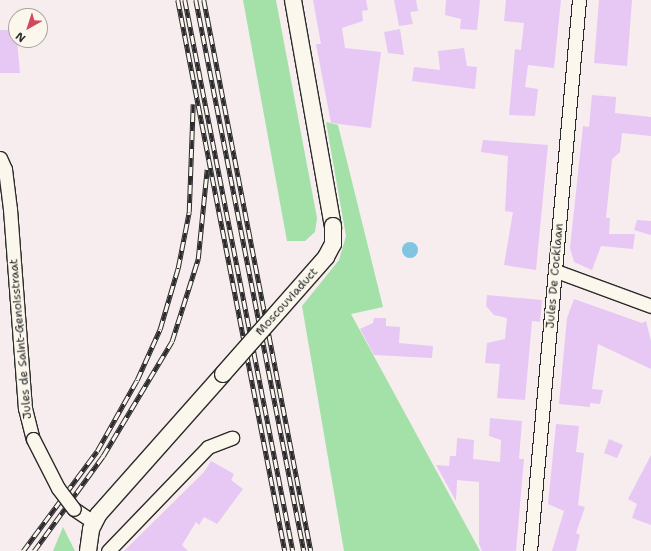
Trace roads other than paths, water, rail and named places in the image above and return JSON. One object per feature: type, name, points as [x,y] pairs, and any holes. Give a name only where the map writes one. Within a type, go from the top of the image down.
[{"type":"street","name":"Moscouviaduct","points":[[88,548],[93,522],[326,258],[333,244],[333,226],[293,0]]},
{"type":"street","name":"Jules De Cocklaan","points":[[530,551],[579,0]]},
{"type":"street","name":"Jules de Saint-Genoisstraat","points":[[0,158],[5,169],[10,209],[26,418],[33,439],[58,488],[74,509],[93,522]]},
{"type":"street","points":[[556,271],[651,306]]},
{"type":"street","points":[[108,551],[208,447],[232,438]]},
{"type":"water","points":[[410,242],[416,244],[418,250],[416,256],[410,258],[404,256],[402,250],[404,244]]},
{"type":"railway","points":[[178,0],[285,551]]},
{"type":"railway","points":[[185,0],[293,551]]},
{"type":"railway","points":[[196,0],[304,551]]},
{"type":"railway","points":[[204,0],[311,551]]},
{"type":"railway","points":[[23,551],[97,451],[137,380],[160,329],[178,268],[189,212],[193,104]]},
{"type":"railway","points":[[34,551],[103,456],[172,341],[198,259],[207,169]]}]
